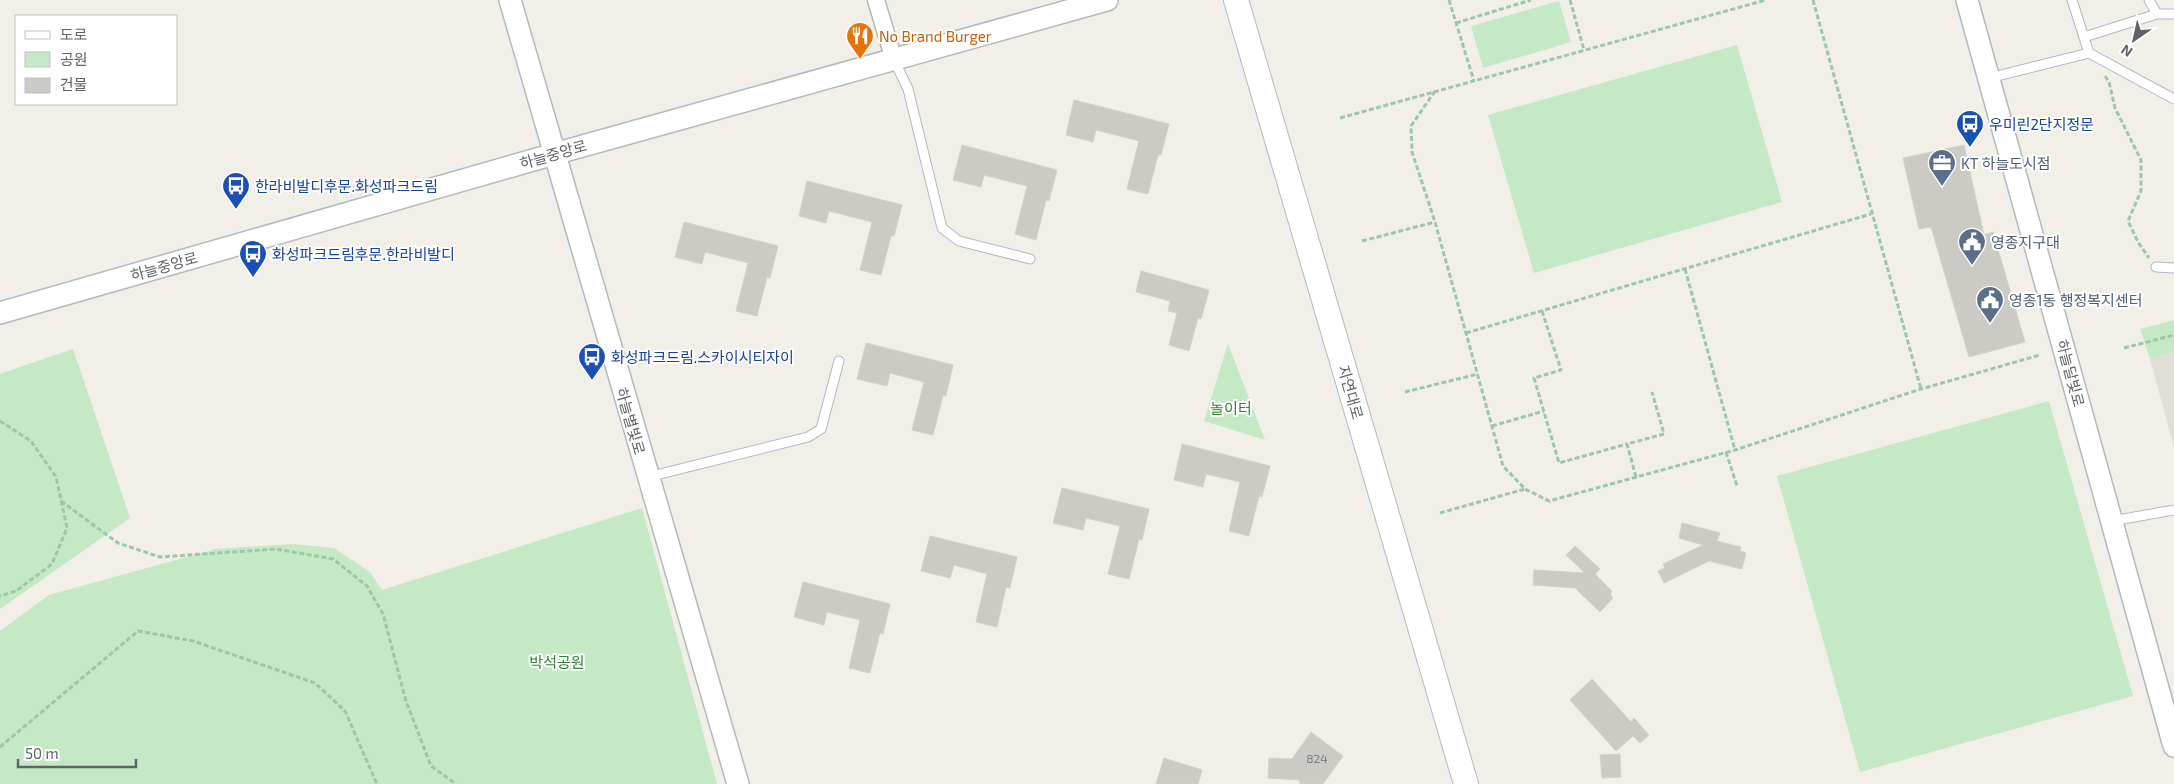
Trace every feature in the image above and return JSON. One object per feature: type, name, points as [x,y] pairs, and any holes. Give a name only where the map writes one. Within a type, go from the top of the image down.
[{"type":"main road","name":"자연대로","points":[[1236,0],[1466,784]]},
{"type":"street","name":"하늘별빛로","points":[[510,0],[738,784]]},
{"type":"street","points":[[876,0],[894,60]]},
{"type":"street","name":"하늘중앙로","points":[[0,313],[554,154],[1107,0]]},
{"type":"street","name":"하늘달빛로","points":[[1967,0],[2174,746]]},
{"type":"lane","points":[[2072,0],[2089,53]]},
{"type":"lane","points":[[2149,0],[2157,14]]},
{"type":"lane","points":[[2084,37],[2157,14],[2174,14]]},
{"type":"lane","points":[[1989,78],[2089,53],[2174,99]]},
{"type":"lane","points":[[894,60],[908,89],[942,228],[959,241],[1030,259]]},
{"type":"lane","points":[[2156,267],[2174,268]]},
{"type":"lane","points":[[648,477],[808,437],[821,430],[839,361]]},
{"type":"lane","points":[[2112,521],[2174,510]]},
{"type":"path","points":[[1449,0],[1474,81]]},
{"type":"path","points":[[1456,23],[1531,0]]},
{"type":"path","points":[[1570,0],[1584,50]]},
{"type":"path","points":[[1340,118],[1766,0]]},
{"type":"path","points":[[1813,0],[1921,389]]},
{"type":"path","points":[[2089,53],[2109,82],[2115,108],[2141,160],[2141,191],[2128,221],[2138,242],[2156,267]]},
{"type":"path","points":[[1435,91],[1411,126],[1412,152],[1435,222],[1503,466],[1525,489],[1549,500],[1735,450],[1921,389],[2040,355]]},
{"type":"path","points":[[1466,333],[1871,214]]},
{"type":"path","points":[[1362,241],[1435,222]]},
{"type":"path","points":[[1685,269],[1735,450]]},
{"type":"path","points":[[1542,311],[1561,370],[1534,378],[1559,463],[1664,434],[1652,392]]},
{"type":"path","points":[[2124,348],[2174,336]]},
{"type":"path","points":[[1405,392],[1478,374]]},
{"type":"path","points":[[1492,426],[1544,411]]},
{"type":"path","points":[[0,420],[31,441],[56,477],[67,528],[52,564],[16,590],[0,596]]},
{"type":"path","points":[[1627,444],[1636,477]]},
{"type":"path","points":[[1726,452],[1737,486]]},
{"type":"path","points":[[1440,514],[1525,489]]},
{"type":"path","points":[[61,501],[118,544],[160,557],[276,549],[333,559],[367,586],[383,614],[406,701],[431,766],[456,784]]},
{"type":"path","points":[[0,747],[138,631],[194,641],[315,683],[345,711],[377,784]]},
{"type":"shaded area","points":[[2174,352],[2174,447],[2150,359]]},
{"type":"green space","points":[[1559,1],[1571,42],[1483,68],[1471,26]]},
{"type":"green space","points":[[1737,45],[1782,202],[1534,273],[1488,115]]},
{"type":"green space","points":[[2174,320],[2174,352],[2150,359],[2140,329]]},
{"type":"green space","name":"놀이터","points":[[1228,344],[1265,440],[1204,421]]},
{"type":"green space","points":[[73,349],[130,518],[0,609],[0,374]]},
{"type":"green space","points":[[2049,401],[2133,696],[1860,772],[1777,476]]},
{"type":"green space","name":"박석공원","points":[[642,508],[717,784],[0,784],[0,631],[49,595],[216,549],[292,544],[334,548],[370,572],[382,590]]},
{"type":"building","points":[[1074,100],[1169,124],[1161,155],[1158,155],[1148,194],[1127,189],[1139,141],[1096,130],[1093,142],[1066,135]]},
{"type":"building","points":[[962,145],[1057,170],[1049,201],[1046,200],[1036,240],[1015,234],[1027,186],[984,175],[981,187],[953,180]]},
{"type":"building","points":[[1964,145],[1984,235],[1993,232],[2025,342],[1969,357],[1931,227],[1919,229],[1903,158]]},
{"type":"building","points":[[807,181],[902,205],[894,236],[891,236],[881,275],[860,270],[872,222],[829,211],[826,223],[799,216]]},
{"type":"building","points":[[684,222],[778,246],[770,278],[767,277],[757,316],[736,311],[748,263],[705,252],[702,264],[675,257]]},
{"type":"building","points":[[1141,271],[1209,290],[1201,319],[1198,318],[1189,351],[1169,345],[1177,313],[1168,311],[1170,301],[1136,292]]},
{"type":"building","points":[[866,343],[953,365],[946,396],[943,395],[933,435],[912,430],[924,382],[890,373],[887,386],[857,379]]},
{"type":"building","points":[[1182,444],[1270,466],[1262,497],[1259,496],[1249,536],[1229,531],[1240,482],[1206,474],[1203,487],[1174,480]]},
{"type":"building","points":[[1062,488],[1149,509],[1142,540],[1139,539],[1129,579],[1108,574],[1120,526],[1086,518],[1083,530],[1053,523]]},
{"type":"building","points":[[1682,523],[1720,533],[1717,541],[1741,547],[1740,551],[1746,553],[1742,569],[1709,561],[1664,583],[1658,571],[1665,568],[1663,564],[1703,545],[1679,538]]},
{"type":"building","points":[[930,536],[1017,557],[1010,588],[1006,587],[997,627],[976,622],[987,574],[954,565],[950,578],[921,571]]},
{"type":"building","points":[[1575,546],[1600,569],[1595,574],[1612,591],[1610,594],[1613,598],[1600,612],[1575,588],[1533,585],[1534,570],[1585,573],[1566,555]]},
{"type":"building","points":[[803,582],[890,604],[883,634],[880,633],[870,673],[849,668],[860,620],[827,612],[824,625],[794,617]]},
{"type":"building","points":[[1592,679],[1631,722],[1634,718],[1649,735],[1640,743],[1633,736],[1616,751],[1570,700]]},
{"type":"building","points":[[1311,732],[1343,756],[1323,784],[1300,784],[1299,780],[1268,778],[1269,758],[1292,759]]},
{"type":"building","points":[[1620,754],[1621,777],[1602,778],[1600,755]]},
{"type":"building","points":[[1164,758],[1202,770],[1198,784],[1156,784]]},
{"type":"place","name":"No Brand Burger","points":[[860,60]]},
{"type":"place","name":"우미린2단지정문","points":[[1970,148]]},
{"type":"place","name":"KT 하늘도시점","points":[[1942,187]]},
{"type":"place","name":"한라비발디후문.화성파크드림","points":[[236,210]]},
{"type":"place","name":"영종지구대","points":[[1972,266]]},
{"type":"place","name":"화성파크드림후문.한라비발디","points":[[253,278]]},
{"type":"place","name":"영종1동 행정복지센터","points":[[1990,324]]},
{"type":"place","name":"화성파크드림.스카이시티자이","points":[[592,381]]}]
